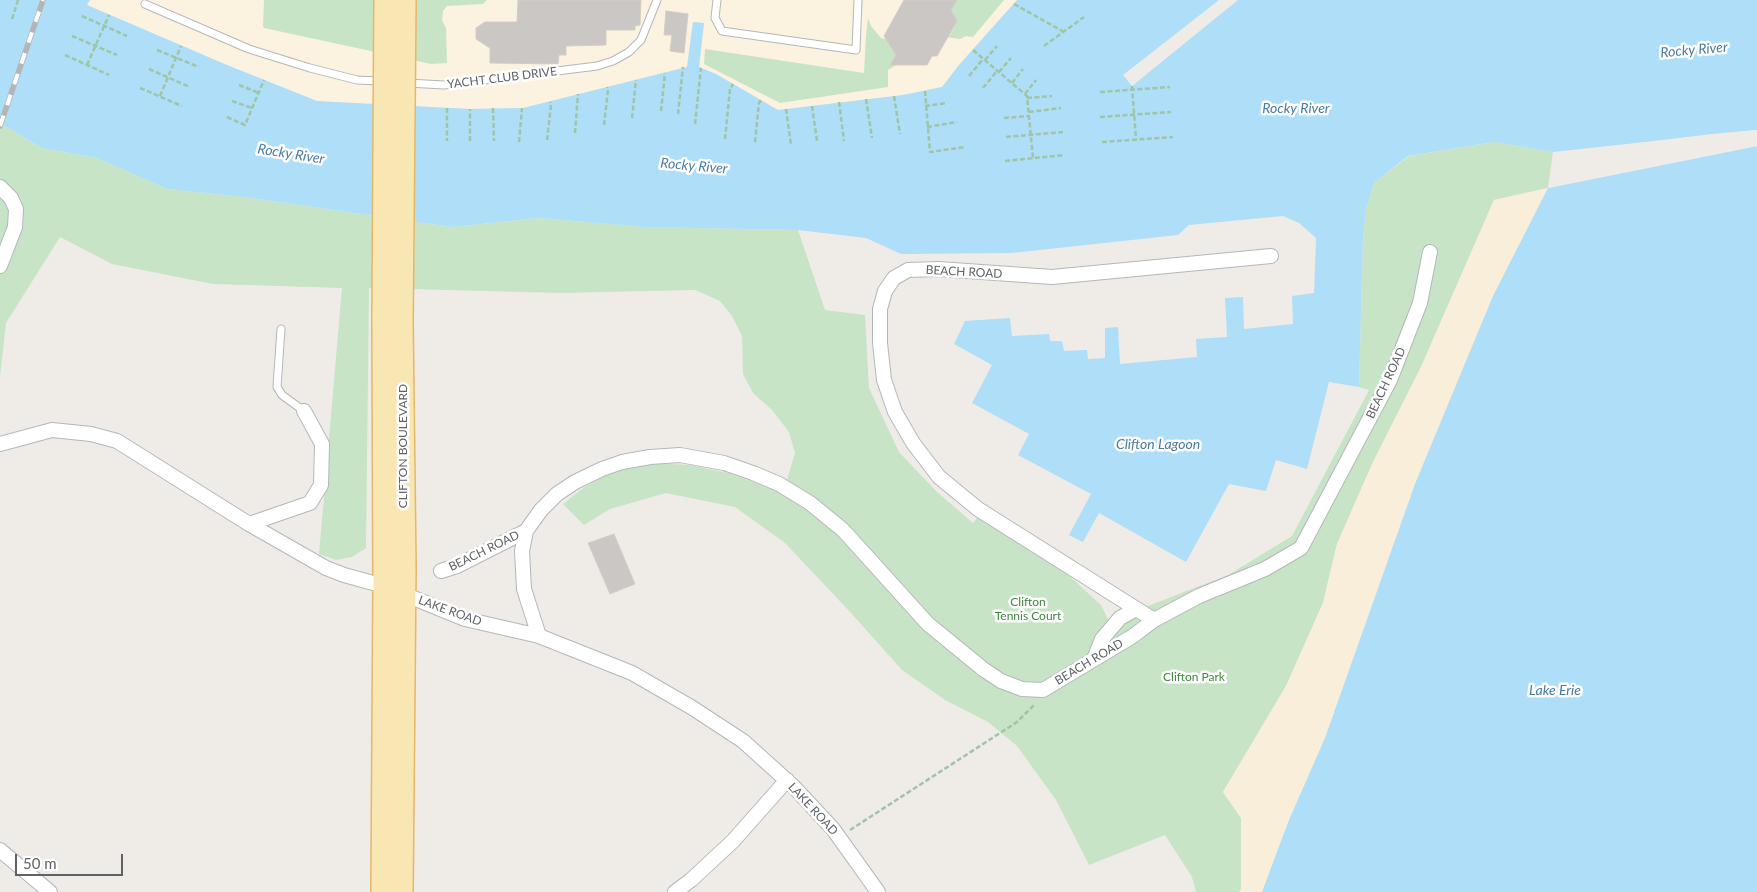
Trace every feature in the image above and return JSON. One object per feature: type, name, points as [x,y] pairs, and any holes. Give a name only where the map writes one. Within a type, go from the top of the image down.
[{"type":"main road","name":"CLIFTON BOULEVARD","points":[[385,0],[392,320],[404,594],[402,892]]},
{"type":"main road","name":"CLIFTON BOULEVARD","points":[[382,892],[384,586],[392,320],[405,0]]},
{"type":"street","points":[[0,187],[11,198],[16,209],[15,227],[0,266]]},
{"type":"street","name":"BEACH ROAD","points":[[539,636],[524,589],[522,551],[526,531],[540,510],[557,494],[575,482],[609,466],[650,457],[680,455],[724,464],[753,473],[779,484],[810,503],[843,530],[928,624],[983,669],[1001,681],[1022,690],[1043,690],[1133,636],[1154,620],[1199,596],[1265,569],[1301,548],[1390,380],[1420,303],[1430,252]]},
{"type":"street","name":"BEACH ROAD","points":[[1154,620],[978,510],[939,477],[913,443],[895,412],[884,380],[880,343],[880,309],[885,291],[894,278],[908,270],[939,269],[1052,277],[1271,256]]},
{"type":"street","points":[[249,524],[310,502],[321,485],[322,444],[304,410]]},
{"type":"street","name":"LAKE ROAD","points":[[0,444],[52,430],[90,434],[117,441],[249,524],[326,568],[384,586],[465,619],[539,636],[632,673],[688,705],[743,741],[787,780],[839,837],[878,892]]},
{"type":"street","name":"BEACH ROAD","points":[[441,571],[457,566],[526,531]]},
{"type":"street","points":[[1094,659],[1102,639],[1120,618],[1136,609]]},
{"type":"street","points":[[675,892],[691,880],[733,841],[787,780]]},
{"type":"street","points":[[0,850],[50,892]]},
{"type":"lane","name":"YACHT CLUB DRIVE","points":[[146,4],[249,49],[310,68],[357,80],[444,85],[596,66],[612,61],[629,52],[642,40],[657,0]]},
{"type":"lane","points":[[717,0],[715,18],[722,31],[856,50],[858,0]]},
{"type":"lane","points":[[281,329],[277,387],[282,394],[304,410]]},
{"type":"path","points":[[12,19],[18,0]]},
{"type":"path","points":[[1014,4],[1064,32]]},
{"type":"path","points":[[88,65],[109,14]]},
{"type":"path","points":[[82,16],[126,36]]},
{"type":"path","points":[[1044,46],[1084,18]]},
{"type":"path","points":[[72,36],[117,56]]},
{"type":"path","points":[[160,96],[181,46]]},
{"type":"path","points":[[969,76],[997,46]]},
{"type":"path","points":[[157,50],[199,68]]},
{"type":"path","points":[[973,50],[1027,98],[1033,158]]},
{"type":"path","points":[[65,55],[109,75]]},
{"type":"path","points":[[983,88],[1010,58]]},
{"type":"path","points":[[678,114],[683,67]]},
{"type":"path","points":[[695,124],[701,68]]},
{"type":"path","points":[[149,69],[190,86]]},
{"type":"path","points":[[1012,83],[1023,69]]},
{"type":"path","points":[[661,111],[665,73]]},
{"type":"path","points":[[226,117],[245,124],[264,80]]},
{"type":"path","points":[[632,118],[636,80]]},
{"type":"path","points":[[1024,94],[1036,80]]},
{"type":"path","points":[[725,139],[730,89],[733,84]]},
{"type":"path","points":[[239,85],[259,93]]},
{"type":"path","points":[[604,125],[607,87]]},
{"type":"path","points":[[140,88],[182,106]]},
{"type":"path","points":[[1100,92],[1132,88],[1170,88]]},
{"type":"path","points":[[1132,88],[1136,139]]},
{"type":"path","points":[[924,91],[930,152],[965,147]]},
{"type":"path","points":[[575,133],[578,94]]},
{"type":"path","points":[[894,96],[900,134]]},
{"type":"path","points":[[1027,98],[1052,96]]},
{"type":"path","points":[[866,99],[872,138]]},
{"type":"path","points":[[755,142],[759,103],[761,100]]},
{"type":"path","points":[[232,101],[252,108]]},
{"type":"path","points":[[547,140],[550,102]]},
{"type":"path","points":[[839,102],[844,141]]},
{"type":"path","points":[[925,106],[947,103]]},
{"type":"path","points":[[812,106],[817,141]]},
{"type":"path","points":[[447,108],[447,141]]},
{"type":"path","points":[[493,108],[494,141]]},
{"type":"path","points":[[519,142],[522,108]]},
{"type":"path","points":[[1029,112],[1061,108]]},
{"type":"path","points":[[470,109],[470,141]]},
{"type":"path","points":[[786,109],[790,145]]},
{"type":"path","points":[[1100,117],[1171,112]]},
{"type":"path","points":[[1004,118],[1029,116]]},
{"type":"path","points":[[927,126],[957,122]]},
{"type":"path","points":[[1006,137],[1063,132]]},
{"type":"path","points":[[1102,142],[1173,137]]},
{"type":"path","points":[[1005,161],[1064,155]]},
{"type":"path","points":[[839,837],[1018,722],[1037,702],[1043,690]]},
{"type":"shaded area","points":[[90,0],[1017,0],[942,87],[903,95],[778,110],[716,74],[699,67],[704,23],[693,22],[687,67],[523,108],[470,109],[317,101],[87,5]]},
{"type":"green space","points":[[264,0],[487,0],[483,4],[447,6],[443,11],[442,20],[446,28],[447,63],[431,64],[264,28]]},
{"type":"green space","points":[[955,0],[1004,0],[973,37],[966,36],[960,39],[946,37],[950,35],[957,21],[951,10]]},
{"type":"green space","points":[[868,18],[871,26],[881,38],[886,39],[896,55],[894,59],[896,65],[888,70],[888,87],[780,103],[704,64],[705,49],[864,73]]},
{"type":"green space","points":[[0,123],[42,148],[97,158],[167,189],[244,197],[452,227],[539,218],[644,227],[798,230],[825,310],[865,315],[869,388],[899,452],[936,491],[973,523],[978,517],[1067,574],[1101,605],[1109,621],[1228,575],[1292,536],[1369,390],[1359,387],[1363,238],[1366,209],[1374,183],[1409,156],[1494,142],[1553,152],[1548,188],[1494,200],[1421,367],[1373,462],[1337,544],[1323,603],[1286,686],[1223,792],[1241,818],[1241,889],[1239,892],[1196,892],[1192,877],[1165,835],[1089,865],[1056,800],[1017,746],[988,722],[945,700],[902,670],[785,543],[735,507],[666,493],[610,509],[584,525],[563,504],[583,488],[617,470],[653,463],[689,465],[729,473],[783,493],[795,453],[789,432],[772,410],[753,393],[743,374],[742,336],[732,316],[720,301],[695,290],[561,293],[369,288],[366,548],[352,557],[336,560],[319,554],[342,288],[213,284],[112,264],[60,237],[6,323],[0,377]]},
{"type":"sand","points":[[1548,188],[1493,296],[1415,484],[1325,738],[1289,820],[1262,892],[1239,892],[1241,889],[1241,818],[1223,792],[1286,686],[1323,603],[1337,544],[1373,462],[1421,367],[1494,200]]},
{"type":"water","name":"Rocky River","points":[[0,0],[90,0],[87,5],[317,101],[470,109],[523,108],[687,67],[693,22],[704,23],[699,67],[716,74],[778,110],[903,95],[942,87],[1017,0],[1219,0],[1123,75],[1132,86],[1238,0],[1757,0],[1757,130],[1565,152],[1553,152],[1494,142],[1408,156],[1374,183],[1366,209],[1363,238],[1359,387],[1329,382],[1307,469],[1276,460],[1266,491],[1229,484],[1186,562],[1099,513],[1083,542],[1069,535],[1091,494],[1018,455],[1029,434],[972,403],[992,365],[954,344],[965,321],[1010,318],[1012,336],[1049,334],[1050,341],[1062,341],[1064,351],[1087,350],[1088,359],[1105,358],[1105,328],[1118,327],[1120,364],[1197,357],[1196,339],[1227,337],[1225,298],[1243,297],[1244,329],[1293,324],[1292,296],[1314,293],[1316,238],[1299,223],[1283,216],[1189,225],[1178,235],[1012,253],[901,254],[866,238],[798,230],[644,227],[539,218],[452,227],[244,197],[167,189],[97,158],[42,148],[0,123]]},
{"type":"water","name":"Lake Erie","points":[[1757,146],[1757,892],[1262,892],[1289,820],[1325,738],[1415,484],[1493,296],[1548,188]]},
{"type":"pier","points":[[1757,130],[1757,133],[1553,155],[1553,152]]},
{"type":"pier","points":[[1757,143],[1757,146],[1548,188],[1548,185]]},
{"type":"building","points":[[518,0],[641,0],[640,25],[635,26],[635,30],[606,30],[606,45],[566,46],[566,55],[559,55],[558,64],[490,63],[490,48],[476,39],[476,28],[485,22],[517,22]]},
{"type":"building","points":[[904,0],[957,0],[951,10],[957,21],[937,56],[932,56],[927,65],[890,65],[896,55],[884,36]]},
{"type":"building","points":[[666,11],[688,14],[684,53],[670,51],[672,35],[664,35]]},
{"type":"building","points":[[614,534],[635,584],[610,594],[588,543]]},
{"type":"railway","points":[[0,126],[43,0]]},
{"type":"water label","name":"Clifton Lagoon","points":[[1158,444]]},
{"type":"park label","name":"Clifton Tennis Court","points":[[1028,609]]},
{"type":"park label","name":"Clifton Park","points":[[1194,677]]}]
